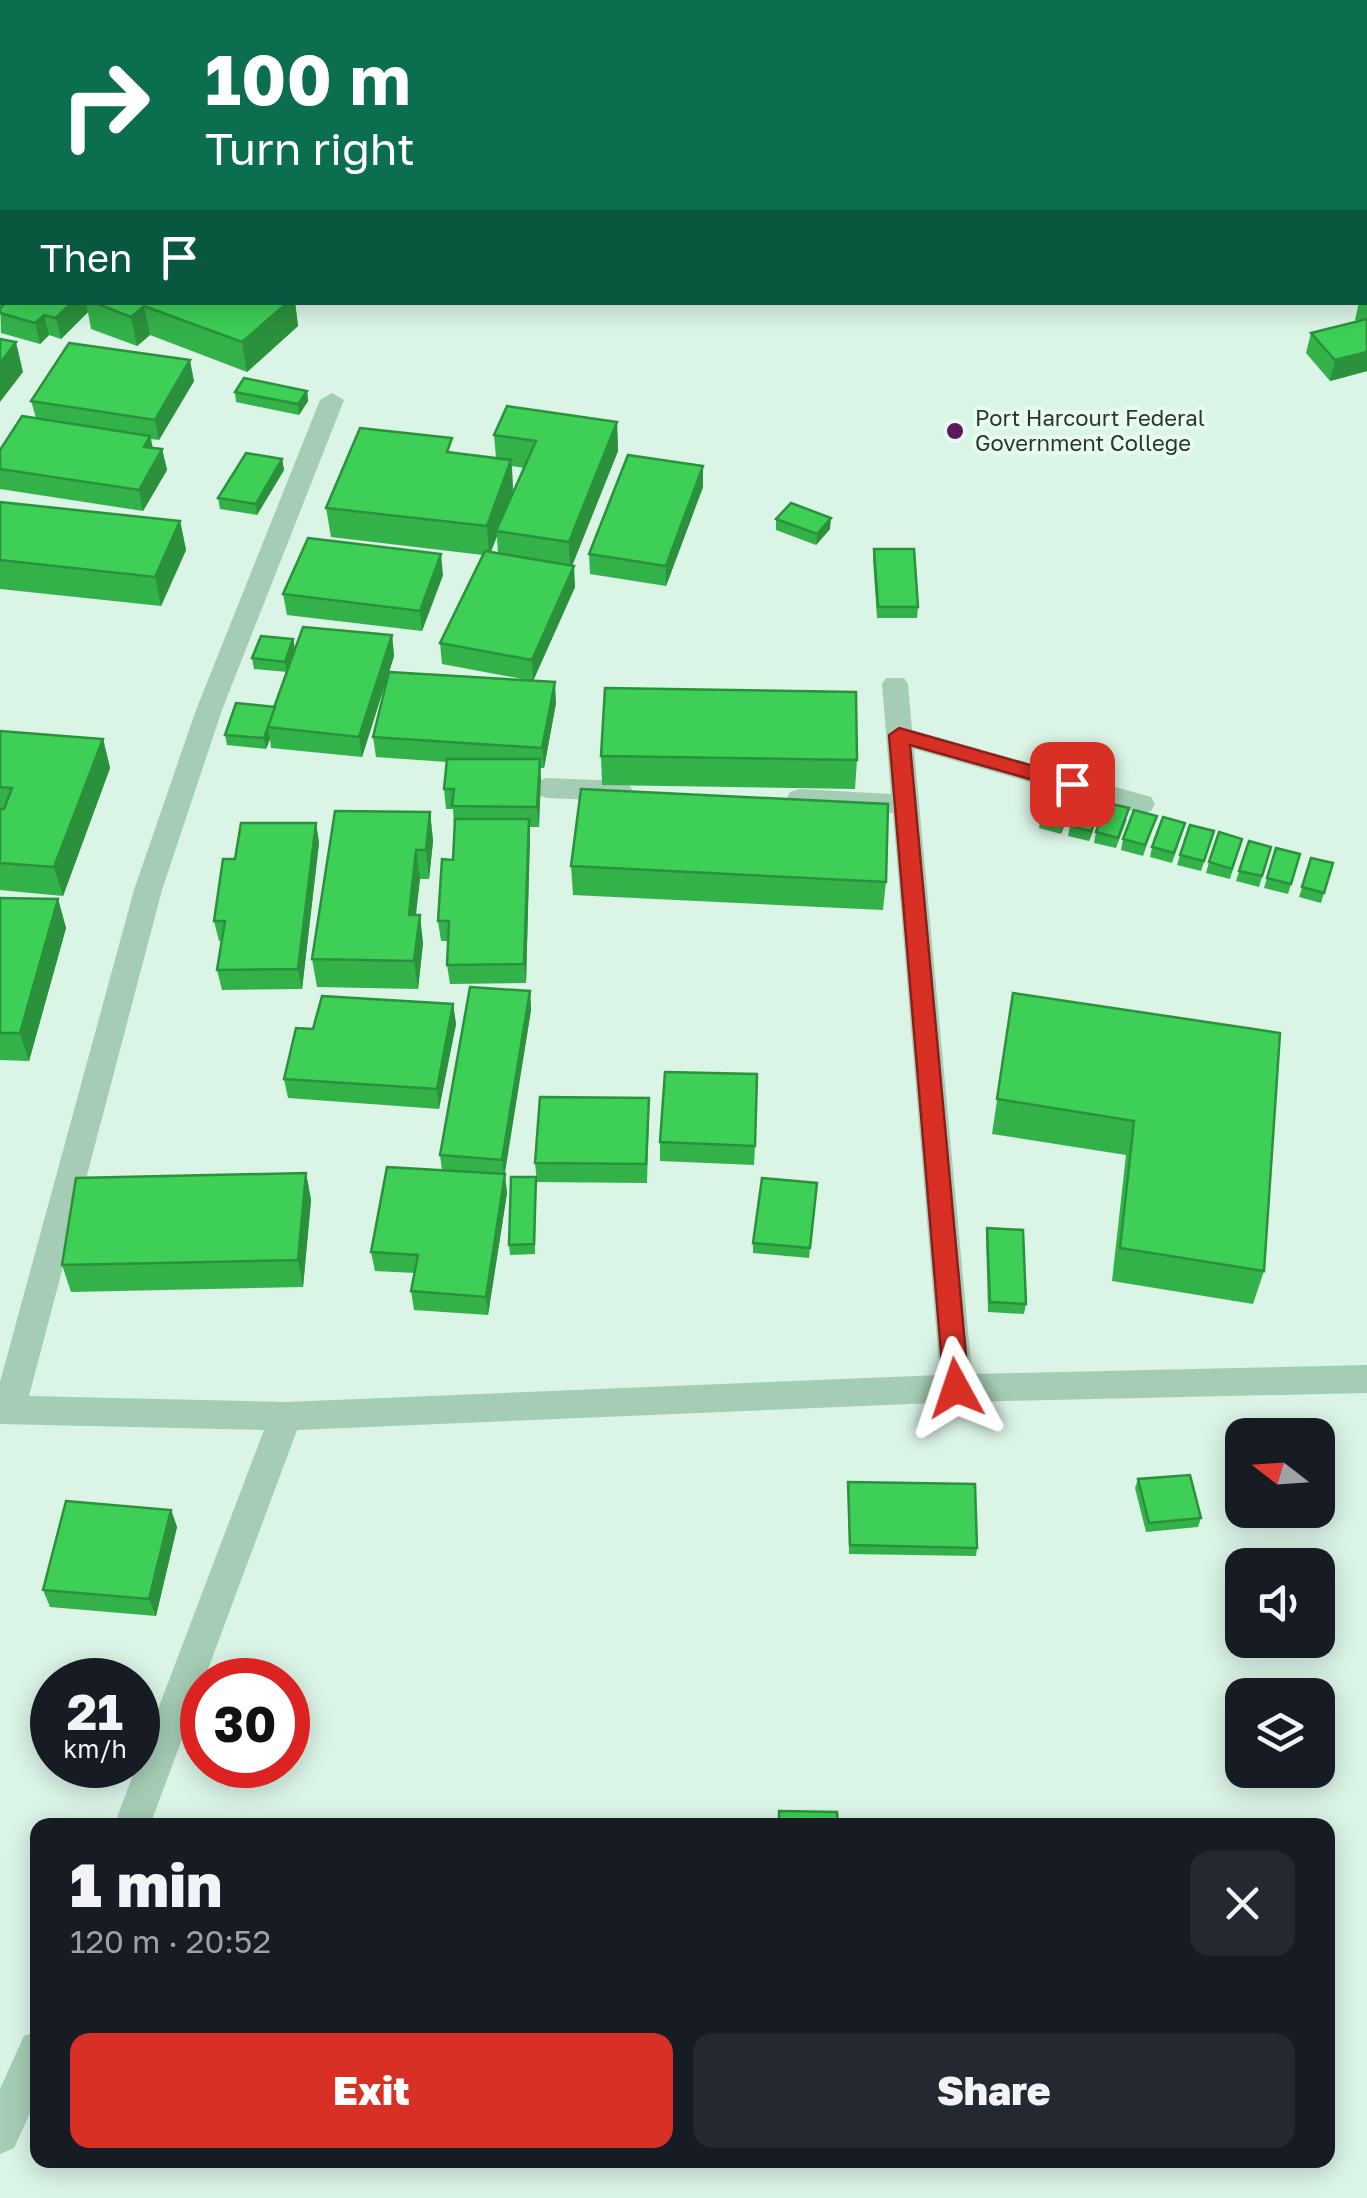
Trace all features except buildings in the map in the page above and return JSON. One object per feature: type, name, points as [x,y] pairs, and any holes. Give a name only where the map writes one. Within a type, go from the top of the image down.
[{"type":"street","points":[[332,400],[209,710],[148,890],[5,1410],[286,1416],[956,1388],[1367,1379]]},
{"type":"street","points":[[895,684],[956,1388]]},
{"type":"street","points":[[899,735],[1140,804]]},
{"type":"street","points":[[548,788],[647,792]]},
{"type":"street","points":[[766,798],[905,804]]},
{"type":"street","points":[[135,1818],[286,1416]]},
{"type":"street","points":[[0,2134],[30,2068]]},
{"type":"place","name":"Port Harcourt Federal Government College","points":[[955,431]]},
{"type":"route","points":[[956,1388],[899,735],[1072,784]]}]
